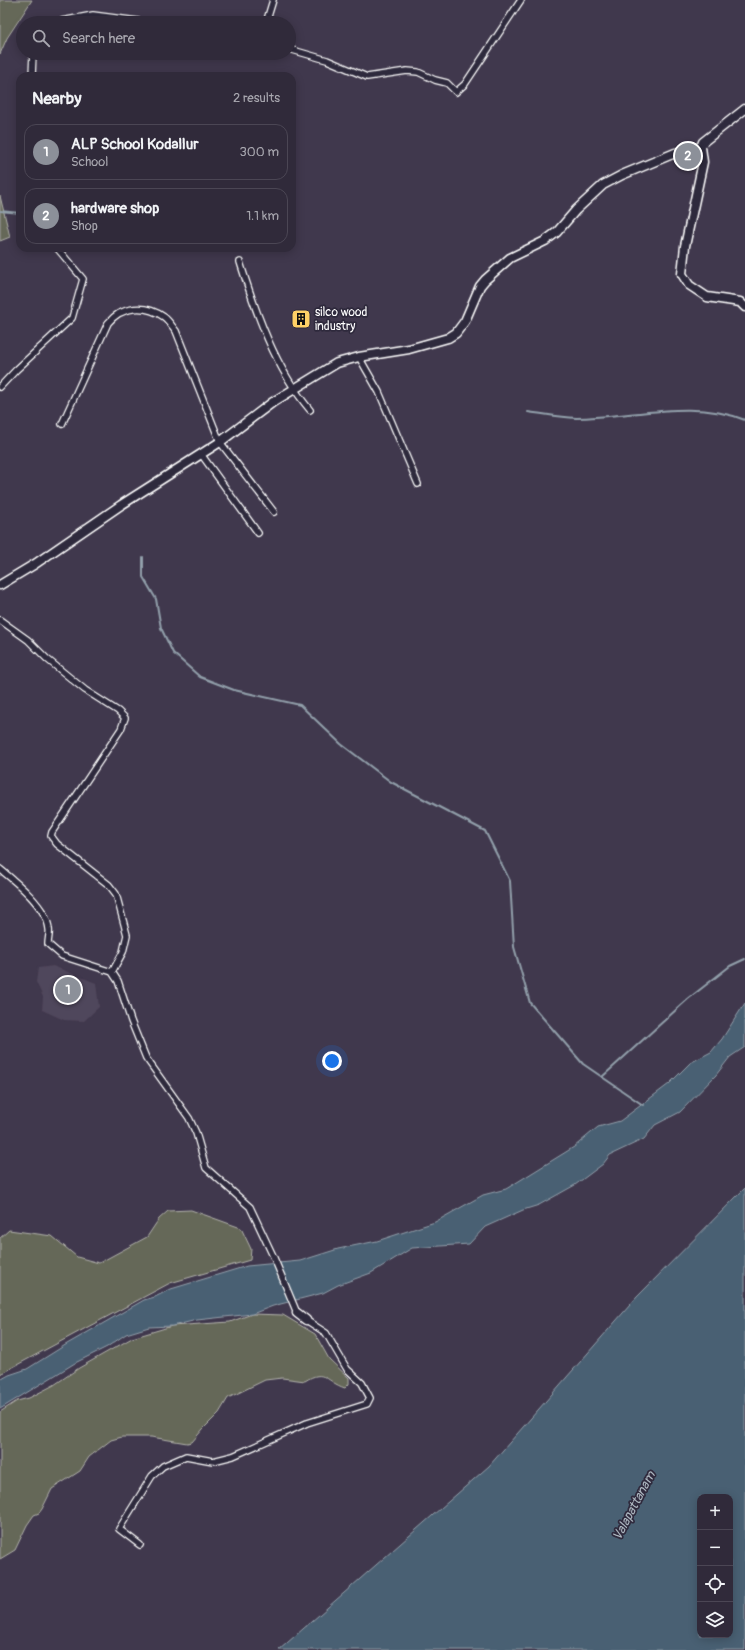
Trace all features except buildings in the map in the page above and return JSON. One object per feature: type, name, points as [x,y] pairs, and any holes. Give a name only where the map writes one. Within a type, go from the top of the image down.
[{"type":"main road","points":[[745,109],[703,142],[701,147],[703,162],[685,246],[682,274],[689,285],[707,297],[740,302],[745,307]]},
{"type":"main road","points":[[0,585],[35,564],[121,505],[220,442],[262,410],[337,363],[358,357],[409,349],[448,338],[456,333],[465,321],[484,280],[510,258],[545,241],[557,232],[576,210],[603,185],[622,175],[675,154],[701,147]]},
{"type":"main road","points":[[297,1313],[306,1320]]},
{"type":"street","points":[[268,16],[273,0]]},
{"type":"street","points":[[296,51],[327,60],[367,77],[407,71],[418,72],[435,80],[447,83],[456,92],[465,84],[521,0]]},
{"type":"street","points":[[88,16],[100,16]]},
{"type":"street","points":[[32,72],[33,60]]},
{"type":"street","points":[[0,387],[16,370],[72,318],[82,279],[60,252]]},
{"type":"street","points":[[240,262],[267,336],[293,390],[310,410]]},
{"type":"street","points":[[62,424],[108,323],[115,314],[123,311],[133,308],[148,310],[164,317],[176,331],[220,442],[274,512]]},
{"type":"street","points":[[358,357],[379,392],[418,484]]},
{"type":"street","points":[[202,454],[258,533]]},
{"type":"street","points":[[0,620],[28,640],[47,659],[85,690],[118,711],[126,718],[121,730],[107,748],[84,787],[77,793],[52,832],[51,836],[57,844],[109,885],[116,894],[126,935],[123,952],[112,972]]},
{"type":"street","points":[[0,869],[29,894],[41,911],[49,928],[48,944],[62,956],[112,972],[118,981],[131,1021],[146,1058],[189,1118],[198,1138],[206,1168],[250,1207],[274,1258],[297,1313]]},
{"type":"street","points":[[140,1545],[119,1529],[152,1476],[163,1466],[186,1456],[213,1460],[234,1456],[307,1423],[367,1404],[370,1398],[362,1383],[348,1368],[326,1332],[306,1320]]},
{"type":"shaded area","points":[[53,966],[96,983],[99,1007],[84,1021],[64,1020],[42,1010],[43,997],[36,982],[38,968]]},
{"type":"green space","points":[[0,0],[32,0],[21,16],[16,16],[16,24],[7,38],[0,54]]},
{"type":"green space","points":[[0,196],[10,237],[0,241]]},
{"type":"green space","points":[[191,1210],[241,1228],[251,1249],[250,1260],[170,1283],[0,1374],[0,1238],[9,1230],[52,1236],[77,1257],[99,1263],[147,1237],[159,1219],[168,1211]]},
{"type":"green space","points":[[252,1314],[283,1315],[315,1334],[329,1359],[349,1378],[349,1384],[345,1388],[321,1376],[312,1377],[305,1381],[282,1378],[265,1380],[228,1398],[219,1413],[192,1442],[187,1443],[151,1437],[122,1437],[111,1440],[89,1457],[80,1471],[52,1489],[42,1509],[39,1513],[34,1515],[27,1525],[15,1550],[0,1559],[0,1412],[17,1401],[29,1398],[54,1385],[79,1368],[132,1338],[172,1326],[230,1322]]},
{"type":"water","points":[[745,1003],[745,1047],[730,1057],[716,1075],[680,1112],[655,1125],[644,1139],[610,1155],[603,1164],[575,1185],[539,1205],[523,1210],[485,1227],[469,1244],[412,1248],[371,1273],[338,1285],[323,1293],[273,1306],[252,1314],[197,1320],[172,1326],[149,1327],[126,1334],[107,1347],[75,1363],[0,1409],[0,1380],[9,1375],[27,1369],[67,1344],[144,1300],[155,1297],[171,1289],[247,1266],[300,1261],[338,1249],[377,1241],[435,1222],[483,1195],[506,1189],[574,1147],[598,1127],[620,1121],[669,1084],[690,1063],[711,1052],[722,1039]]},
{"type":"water","name":"Valapattanam","points":[[745,1188],[745,1650],[279,1650],[489,1466],[637,1297]]},
{"type":"waterway","points":[[0,211],[16,213]]},
{"type":"waterway","points":[[528,412],[576,418],[661,411],[704,410],[745,420]]},
{"type":"waterway","points":[[143,557],[143,577],[156,599],[161,628],[173,653],[200,677],[234,690],[300,705],[341,744],[391,782],[485,831],[510,881],[514,947],[530,1003],[583,1064],[643,1105]]},
{"type":"waterway","points":[[602,1077],[688,999],[730,966],[745,959]]},
{"type":"place","name":"hardware shop","points":[[688,156]]},
{"type":"place","name":"silco wood industry","points":[[301,319]]},
{"type":"place","name":"ALP School Kodallur","points":[[68,990]]}]
